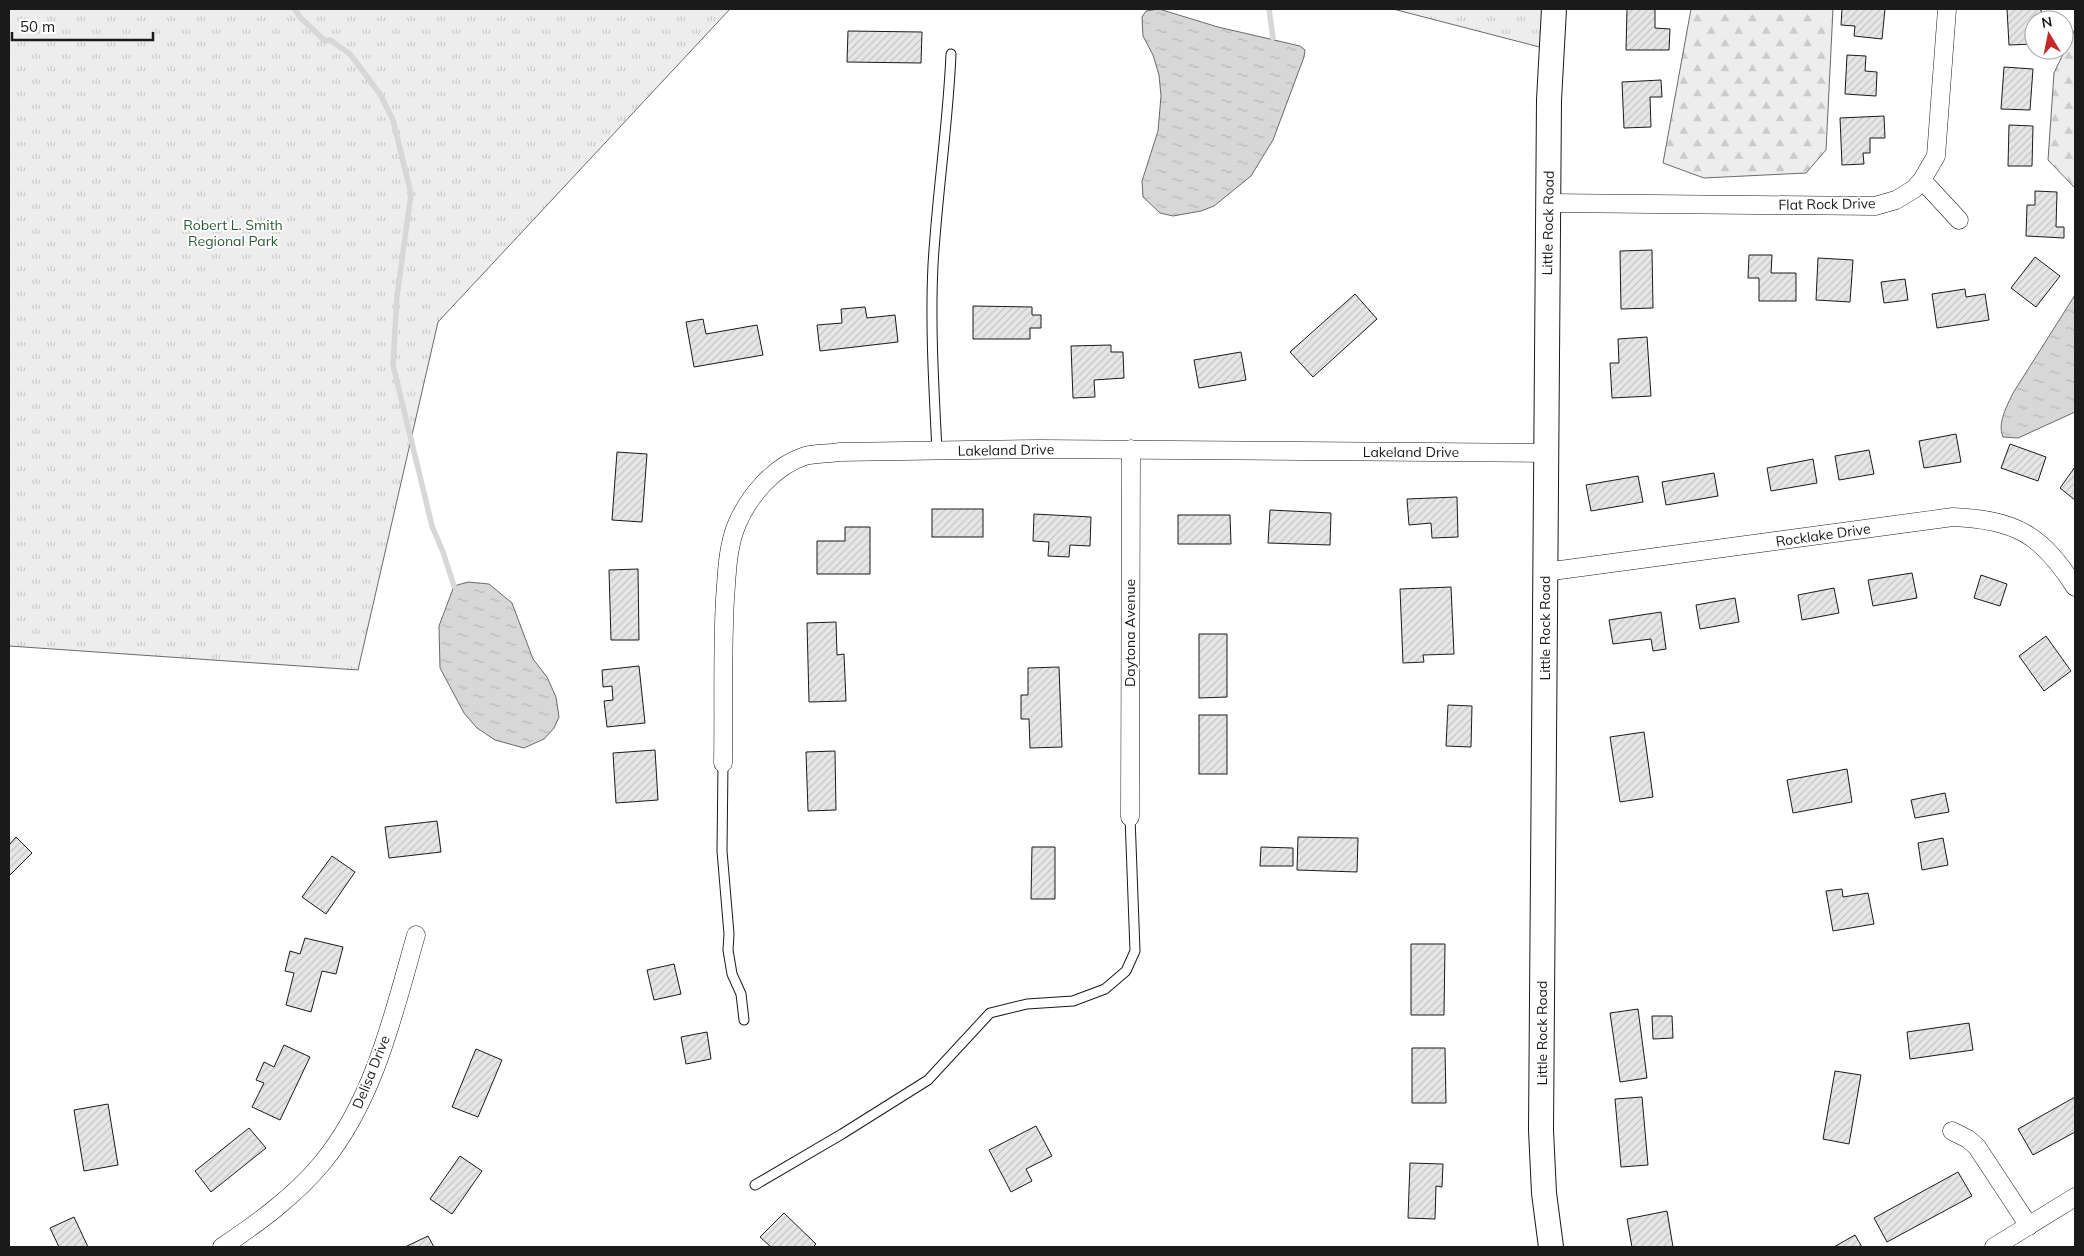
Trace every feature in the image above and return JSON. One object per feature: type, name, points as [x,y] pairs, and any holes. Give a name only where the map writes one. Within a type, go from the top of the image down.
[{"type":"main road","name":"Little Rock Road","points":[[1551,1247],[1544,1193],[1541,1130],[1550,100],[1554,9]]},
{"type":"street","name":"Flat Rock Drive","points":[[1549,203],[1875,206],[1896,200],[1914,189],[1922,180],[1936,156],[1947,9]]},
{"type":"street","points":[[1922,180],[1959,220]]},
{"type":"street","name":"Lakeland Drive","points":[[724,763],[724,620],[727,562],[736,526],[747,504],[776,472],[805,456],[839,452],[1131,449],[1546,453]]},
{"type":"street","name":"Daytona Avenue","points":[[1130,817],[1131,449]]},
{"type":"street","name":"Rocklake Drive","points":[[1545,572],[1953,517],[1987,519],[2002,523],[2034,539],[2057,559],[2075,587]]},
{"type":"street","name":"Delisa Drive","points":[[222,1247],[251,1228],[303,1184],[324,1161],[342,1134],[364,1095],[390,1026],[416,935]]},
{"type":"street","points":[[1952,1131],[1968,1139],[1977,1147],[2029,1226]]},
{"type":"street","points":[[1994,1247],[2075,1197]]},
{"type":"lane","points":[[937,451],[932,306],[933,264],[948,111],[950,54]]},
{"type":"lane","points":[[724,763],[722,851],[729,934],[728,950],[732,974],[741,994],[744,1020]]},
{"type":"lane","points":[[754,1185],[842,1134],[928,1080],[990,1013],[1027,1004],[1073,1000],[1105,989],[1126,971],[1135,951],[1130,817]]},
{"type":"green space","name":"Robert L. Smith Regional Park","points":[[9,9],[730,9],[438,322],[358,670],[9,646]]},
{"type":"green space","points":[[1393,9],[1554,9],[1551,50]]},
{"type":"green space","points":[[1691,9],[1833,9],[1826,150],[1806,173],[1704,178],[1663,163]]},
{"type":"green space","points":[[2075,29],[2075,188],[2048,160],[2054,73],[2060,60],[2074,60]]},
{"type":"water","points":[[1159,9],[1218,27],[1300,46],[1305,50],[1273,140],[1251,176],[1214,206],[1201,211],[1173,216],[1160,213],[1143,197],[1142,181],[1158,131],[1161,96],[1159,75],[1153,55],[1143,36],[1142,17],[1146,11]]},
{"type":"water","points":[[2075,295],[2075,412],[2018,438],[2003,437],[2001,432],[2002,420],[2013,393]]},
{"type":"water","points":[[468,582],[489,584],[512,603],[533,659],[547,677],[556,697],[559,717],[554,728],[544,739],[524,748],[495,740],[477,728],[464,713],[440,668],[439,626],[454,586]]},
{"type":"building","points":[[1627,9],[1655,9],[1655,28],[1670,29],[1669,50],[1626,50]]},
{"type":"building","points":[[1842,9],[1885,9],[1882,39],[1854,36],[1855,26],[1841,25]]},
{"type":"building","points":[[2007,9],[2041,9],[2024,10],[2024,44],[2009,45]]},
{"type":"building","points":[[848,31],[922,32],[921,63],[847,62]]},
{"type":"building","points":[[1847,55],[1866,56],[1865,71],[1877,72],[1876,96],[1845,94]]},
{"type":"building","points":[[2004,67],[2033,69],[2030,110],[2001,109]]},
{"type":"building","points":[[1661,80],[1662,97],[1650,97],[1651,127],[1624,128],[1622,82]]},
{"type":"building","points":[[1884,116],[1885,138],[1870,138],[1870,153],[1863,153],[1864,164],[1842,165],[1840,118]]},
{"type":"building","points":[[2009,125],[2033,126],[2032,166],[2008,166]]},
{"type":"building","points":[[2035,191],[2057,192],[2056,227],[2064,227],[2064,238],[2026,236],[2027,205],[2035,205]]},
{"type":"building","points":[[1652,250],[1653,308],[1621,309],[1620,251]]},
{"type":"building","points":[[1749,255],[1772,255],[1771,273],[1796,273],[1796,301],[1759,301],[1759,278],[1748,278]]},
{"type":"building","points":[[2035,257],[2060,276],[2036,307],[2011,288]]},
{"type":"building","points":[[1818,258],[1853,260],[1850,302],[1816,300]]},
{"type":"building","points":[[1905,279],[1908,300],[1884,303],[1881,282]]},
{"type":"building","points":[[1965,289],[1966,297],[1985,294],[1989,320],[1937,328],[1932,294]]},
{"type":"building","points":[[1355,294],[1377,319],[1313,377],[1290,352]]},
{"type":"building","points":[[973,306],[1032,307],[1032,315],[1041,315],[1041,328],[1030,328],[1030,339],[973,339]]},
{"type":"building","points":[[865,307],[867,318],[895,315],[898,342],[820,351],[817,325],[842,323],[841,309]]},
{"type":"building","points":[[703,319],[706,334],[757,325],[763,355],[694,367],[686,322]]},
{"type":"building","points":[[1647,337],[1651,396],[1612,398],[1610,363],[1619,363],[1618,339]]},
{"type":"building","points":[[1111,345],[1111,352],[1123,352],[1124,378],[1094,380],[1095,397],[1073,398],[1071,346]]},
{"type":"building","points":[[1241,352],[1246,380],[1199,388],[1194,360]]},
{"type":"building","points":[[1956,434],[1961,462],[1924,468],[1919,441]]},
{"type":"building","points":[[2010,444],[2046,457],[2038,481],[2001,468]]},
{"type":"building","points":[[1869,450],[1874,474],[1839,480],[1835,456]]},
{"type":"building","points":[[617,452],[647,454],[642,522],[612,520]]},
{"type":"building","points":[[1813,459],[1817,483],[1771,491],[1767,468]]},
{"type":"building","points":[[2075,467],[2075,500],[2060,488]]},
{"type":"building","points":[[1714,473],[1718,496],[1666,505],[1662,482]]},
{"type":"building","points":[[1638,476],[1643,502],[1591,511],[1586,485]]},
{"type":"building","points":[[1457,497],[1458,537],[1432,538],[1431,523],[1409,525],[1407,499]]},
{"type":"building","points":[[932,509],[983,509],[983,537],[932,537]]},
{"type":"building","points":[[1270,510],[1331,513],[1330,545],[1268,543]]},
{"type":"building","points":[[1034,514],[1091,517],[1090,546],[1070,545],[1069,557],[1048,556],[1049,542],[1033,541]]},
{"type":"building","points":[[1178,515],[1230,515],[1231,544],[1178,544]]},
{"type":"building","points":[[845,527],[870,527],[870,574],[817,574],[817,541],[845,541]]},
{"type":"building","points":[[638,569],[639,640],[611,640],[609,570]]},
{"type":"building","points":[[1912,573],[1917,598],[1873,606],[1868,580]]},
{"type":"building","points":[[1981,575],[2007,584],[2000,606],[1974,598]]},
{"type":"building","points":[[1451,587],[1454,654],[1423,655],[1424,662],[1403,663],[1400,589]]},
{"type":"building","points":[[1834,588],[1839,613],[1802,620],[1798,595]]},
{"type":"building","points":[[1735,598],[1739,622],[1700,629],[1696,605]]},
{"type":"building","points":[[1661,612],[1666,649],[1653,651],[1651,639],[1613,644],[1609,620]]},
{"type":"building","points":[[836,622],[837,655],[844,654],[846,701],[809,702],[807,623]]},
{"type":"building","points":[[1199,634],[1227,634],[1227,697],[1199,698]]},
{"type":"building","points":[[2046,636],[2071,671],[2044,691],[2019,656]]},
{"type":"building","points":[[639,666],[645,723],[607,727],[604,701],[613,700],[612,686],[603,687],[602,670]]},
{"type":"building","points":[[1059,667],[1062,747],[1030,748],[1029,719],[1021,719],[1021,695],[1028,695],[1028,668]]},
{"type":"building","points":[[1448,705],[1472,706],[1471,747],[1446,746]]},
{"type":"building","points":[[1199,715],[1227,715],[1227,774],[1199,774]]},
{"type":"building","points":[[1644,732],[1653,797],[1620,802],[1610,737]]},
{"type":"building","points":[[655,750],[658,800],[616,803],[613,753]]},
{"type":"building","points":[[835,751],[836,810],[808,811],[806,752]]},
{"type":"building","points":[[1847,769],[1852,802],[1793,813],[1787,780]]},
{"type":"building","points":[[1945,793],[1949,812],[1915,818],[1911,800]]},
{"type":"building","points":[[437,821],[441,852],[389,858],[385,827]]},
{"type":"building","points":[[16,837],[32,853],[9,876],[9,845]]},
{"type":"building","points":[[1298,837],[1358,838],[1357,872],[1297,870]]},
{"type":"building","points":[[1943,838],[1948,865],[1922,870],[1918,843]]},
{"type":"building","points":[[1032,847],[1055,847],[1055,899],[1031,899]]},
{"type":"building","points":[[1261,847],[1293,848],[1293,866],[1260,866]]},
{"type":"building","points":[[332,856],[355,872],[326,914],[302,897]]},
{"type":"building","points":[[1842,889],[1843,897],[1868,893],[1874,924],[1833,931],[1826,891]]},
{"type":"building","points":[[305,938],[343,947],[336,974],[322,971],[311,1012],[286,1005],[294,973],[285,971],[290,951],[300,954]]},
{"type":"building","points":[[1411,944],[1445,944],[1444,1015],[1411,1015]]},
{"type":"building","points":[[674,964],[681,994],[654,1000],[647,970]]},
{"type":"building","points":[[1638,1009],[1647,1078],[1620,1082],[1610,1013]]},
{"type":"building","points":[[1652,1016],[1672,1016],[1673,1038],[1653,1039]]},
{"type":"building","points":[[1969,1023],[1973,1050],[1910,1059],[1907,1032]]},
{"type":"building","points":[[707,1032],[711,1059],[686,1064],[681,1037]]},
{"type":"building","points":[[284,1045],[310,1057],[280,1120],[252,1107],[264,1083],[256,1080],[264,1062],[274,1067]]},
{"type":"building","points":[[1412,1048],[1445,1048],[1446,1103],[1412,1103]]},
{"type":"building","points":[[476,1049],[502,1060],[478,1117],[452,1107]]},
{"type":"building","points":[[1835,1071],[1861,1075],[1849,1144],[1823,1139]]},
{"type":"building","points":[[1642,1097],[1648,1165],[1621,1167],[1615,1099]]},
{"type":"building","points":[[2075,1097],[2075,1132],[2033,1155],[2018,1129]]},
{"type":"building","points":[[108,1104],[118,1165],[84,1171],[74,1110]]},
{"type":"building","points":[[1036,1126],[1052,1156],[1026,1169],[1032,1181],[1011,1192],[989,1150]]},
{"type":"building","points":[[249,1128],[266,1148],[211,1192],[195,1171]]},
{"type":"building","points":[[460,1156],[482,1171],[452,1214],[430,1199]]},
{"type":"building","points":[[1410,1163],[1443,1164],[1442,1187],[1436,1186],[1435,1219],[1408,1218]]},
{"type":"building","points":[[1958,1172],[1972,1196],[1887,1242],[1874,1218]]},
{"type":"building","points":[[1667,1211],[1673,1247],[1632,1247],[1627,1219]]},
{"type":"building","points":[[784,1213],[816,1244],[813,1247],[771,1247],[760,1237]]},
{"type":"building","points":[[74,1217],[88,1247],[59,1247],[50,1228]]},
{"type":"building","points":[[1855,1235],[1862,1247],[1834,1247]]},
{"type":"building","points":[[428,1236],[434,1247],[405,1247]]},
{"type":"waterway","points":[[295,9],[300,17],[325,41],[330,40],[350,54],[380,94],[393,120],[411,194],[397,296],[393,365],[432,526],[454,586]]},
{"type":"waterway","points":[[1269,9],[1273,38]]}]
